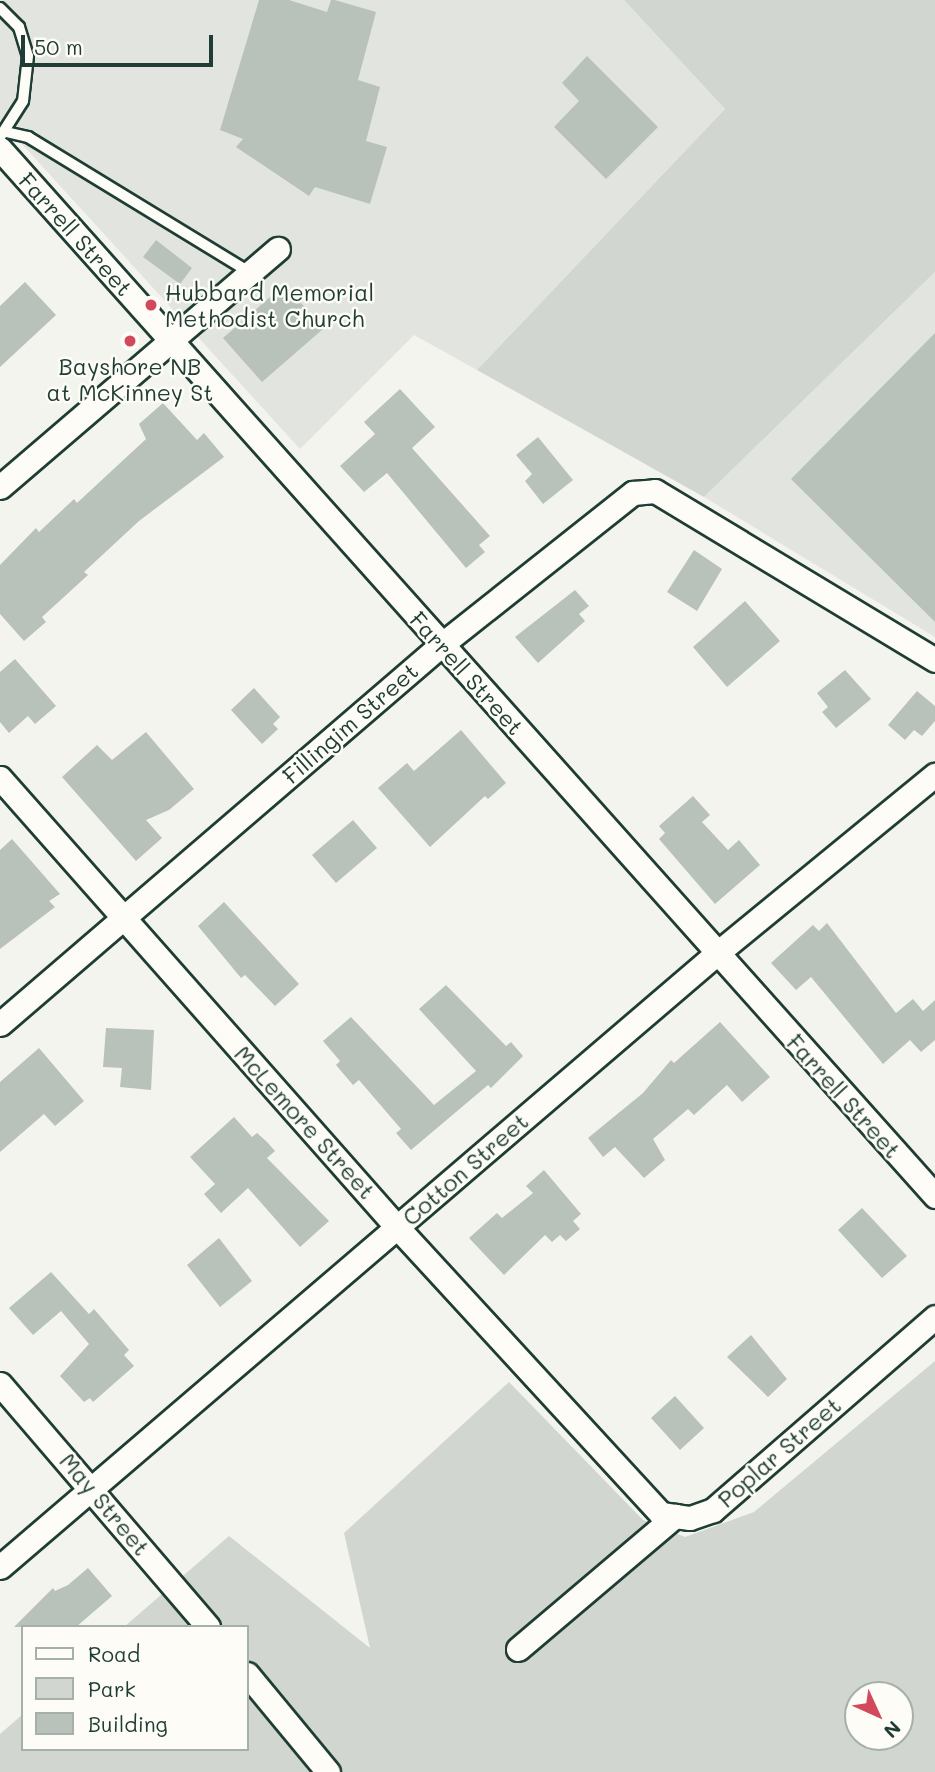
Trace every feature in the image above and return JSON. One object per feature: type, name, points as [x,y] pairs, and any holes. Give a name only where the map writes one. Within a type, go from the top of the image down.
[{"type":"street","name":"Farrell Street","points":[[2,139],[171,341],[935,1196]]},
{"type":"street","points":[[0,487],[278,249]]},
{"type":"street","name":"Fillingim Street","points":[[0,1024],[441,645],[633,493],[655,491],[935,660]]},
{"type":"street","name":"Cotton Street","points":[[0,1567],[716,954],[935,775]]},
{"type":"street","name":"McLemore Street","points":[[0,778],[397,1227],[661,1514],[675,1516]]},
{"type":"street","name":"Poplar Street","points":[[675,1516],[690,1518],[713,1510],[935,1317]]},
{"type":"street","name":"May Street","points":[[0,1384],[93,1488],[206,1625]]},
{"type":"street","points":[[518,1649],[675,1516]]},
{"type":"street","points":[[248,1675],[328,1772]]},
{"type":"lane","points":[[0,8],[19,27],[28,56],[23,101],[2,139]]},
{"type":"lane","points":[[2,139],[28,137],[251,273]]},
{"type":"shaded area","points":[[0,0],[624,0],[725,109],[477,370],[414,335],[300,449],[0,120]]},
{"type":"shaded area","points":[[935,272],[935,637],[704,497]]},
{"type":"green space","points":[[624,0],[935,0],[935,272],[704,497],[477,370],[725,109]]},
{"type":"green space","points":[[935,1361],[935,1772],[0,1772],[0,1734],[21,1716],[21,1751],[248,1751],[248,1625],[126,1625],[229,1536],[370,1648],[344,1533],[509,1382],[643,1520],[685,1537],[754,1512]]},
{"type":"building","points":[[259,0],[289,0],[327,12],[331,0],[335,0],[376,12],[358,80],[380,87],[366,141],[387,147],[370,204],[315,187],[309,196],[236,147],[243,139],[220,130]]},
{"type":"building","points":[[587,56],[658,127],[606,179],[554,127],[579,101],[562,83]]},
{"type":"building","points":[[156,240],[192,268],[180,284],[143,257]]},
{"type":"building","points":[[25,282],[56,315],[0,367],[0,306]]},
{"type":"building","points":[[285,284],[323,329],[262,382],[223,338]]},
{"type":"building","points":[[935,333],[935,622],[791,479]]},
{"type":"building","points":[[400,389],[435,427],[412,448],[490,536],[479,545],[485,552],[466,568],[387,473],[364,492],[340,466],[375,434],[364,422]]},
{"type":"building","points":[[163,403],[197,440],[204,433],[224,457],[139,521],[84,572],[88,575],[42,617],[46,622],[24,641],[0,614],[0,565],[36,528],[39,532],[74,499],[77,503],[146,439],[139,424]]},
{"type":"building","points":[[538,437],[573,480],[543,504],[525,481],[532,474],[516,455]]},
{"type":"building","points":[[694,550],[722,569],[697,611],[667,592]]},
{"type":"building","points":[[575,590],[589,606],[579,614],[585,621],[538,663],[515,637]]},
{"type":"building","points":[[745,601],[780,641],[727,687],[693,647]]},
{"type":"building","points":[[15,659],[56,706],[35,724],[28,716],[9,733],[0,722],[0,672]]},
{"type":"building","points":[[845,670],[871,699],[836,728],[822,712],[828,707],[817,693]]},
{"type":"building","points":[[254,688],[280,717],[273,724],[278,729],[262,744],[231,710]]},
{"type":"building","points":[[917,691],[935,706],[935,721],[922,736],[914,730],[905,740],[888,725]]},
{"type":"building","points":[[461,730],[506,783],[488,799],[485,796],[430,847],[378,788],[407,763],[414,771]]},
{"type":"building","points":[[146,732],[194,789],[169,810],[146,820],[162,838],[136,861],[62,777],[97,745],[112,760]]},
{"type":"building","points":[[693,796],[710,815],[702,822],[728,850],[739,840],[760,865],[715,904],[659,839],[665,833],[659,826]]},
{"type":"building","points":[[353,820],[377,848],[336,883],[312,855]]},
{"type":"building","points":[[12,839],[60,894],[49,901],[55,907],[0,949],[0,850]]},
{"type":"building","points":[[224,902],[299,984],[275,1006],[245,975],[241,978],[198,926]]},
{"type":"building","points":[[827,923],[896,1013],[913,999],[923,1011],[935,1000],[935,1040],[921,1052],[910,1040],[883,1064],[811,977],[796,990],[771,963],[813,925],[819,931]]},
{"type":"building","points":[[446,985],[506,1046],[511,1042],[523,1056],[491,1088],[488,1085],[411,1150],[396,1133],[401,1129],[359,1080],[353,1085],[336,1065],[340,1061],[323,1041],[351,1017],[434,1105],[476,1071],[419,1009]]},
{"type":"building","points":[[720,1022],[770,1077],[742,1102],[727,1085],[694,1115],[688,1109],[653,1139],[665,1160],[644,1178],[615,1147],[603,1157],[588,1138],[643,1093],[671,1060],[674,1063]]},
{"type":"building","points":[[106,1028],[154,1030],[151,1090],[120,1087],[122,1068],[103,1067]]},
{"type":"building","points":[[39,1048],[84,1101],[55,1126],[44,1114],[0,1152],[0,1082]]},
{"type":"building","points":[[234,1117],[252,1137],[257,1133],[267,1142],[275,1151],[267,1158],[329,1221],[300,1247],[248,1188],[221,1213],[204,1194],[215,1184],[190,1157]]},
{"type":"building","points":[[544,1170],[581,1214],[573,1221],[580,1229],[566,1241],[560,1235],[552,1242],[545,1235],[504,1275],[469,1238],[497,1213],[502,1218],[533,1193],[526,1186]]},
{"type":"building","points":[[862,1208],[907,1256],[882,1278],[838,1230]]},
{"type":"building","points":[[219,1238],[252,1281],[220,1307],[187,1265]]},
{"type":"building","points":[[51,1272],[89,1314],[94,1309],[129,1350],[124,1355],[134,1366],[93,1402],[90,1398],[84,1402],[60,1376],[89,1344],[61,1311],[33,1335],[9,1308]]},
{"type":"building","points":[[751,1335],[787,1379],[768,1397],[727,1357]]},
{"type":"building","points":[[675,1396],[704,1428],[680,1450],[651,1418]]},
{"type":"building","points":[[88,1568],[112,1596],[78,1625],[14,1627],[53,1588],[55,1591],[68,1585]]},
{"type":"place","name":"Hubbard Memorial Methodist Church","points":[[151,305]]},
{"type":"place","name":"Bayshore NB at McKinney St","points":[[130,341]]}]
